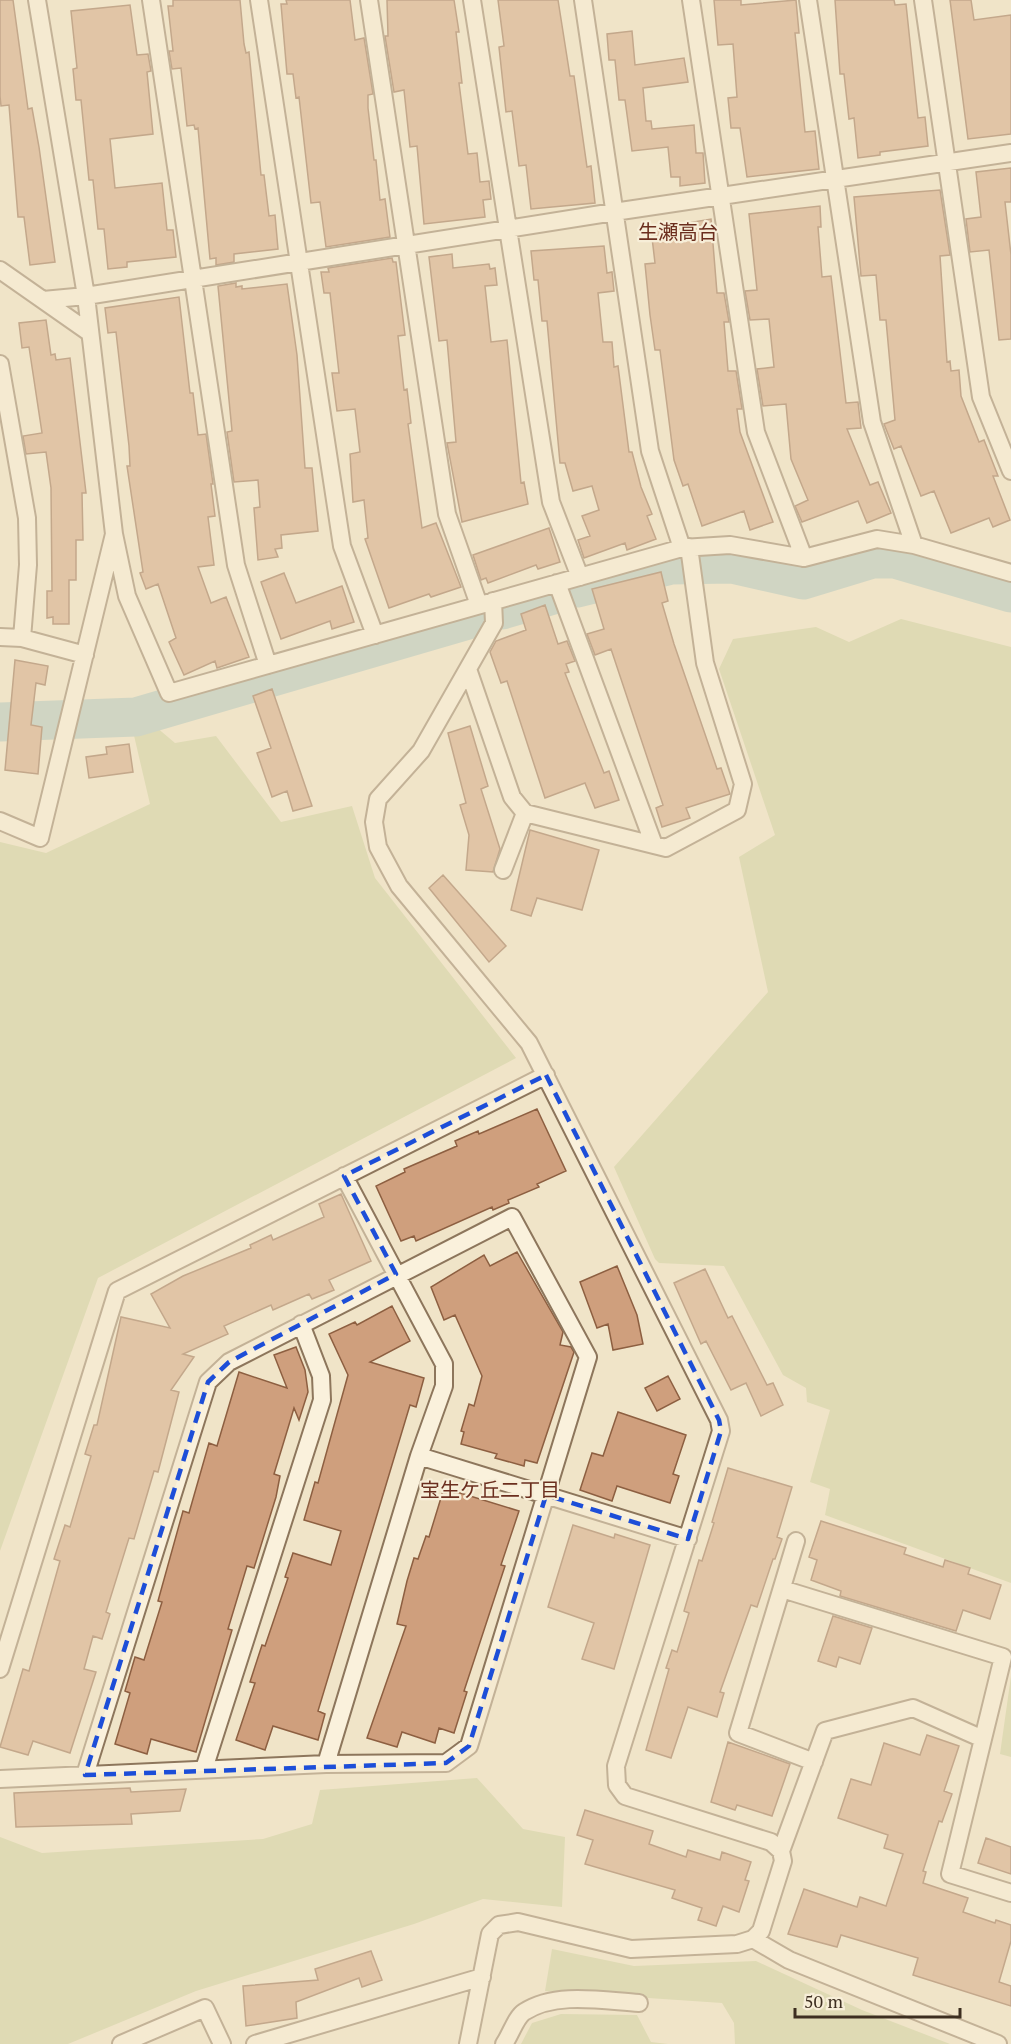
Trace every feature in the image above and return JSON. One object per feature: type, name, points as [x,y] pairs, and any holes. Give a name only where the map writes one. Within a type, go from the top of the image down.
[{"type":"street","points":[[37,0],[86,297],[114,534],[127,596],[169,693],[557,583],[689,556],[730,545],[804,558],[877,539],[914,545],[1011,573]]},
{"type":"street","points":[[151,0],[191,280],[236,565],[268,665]]},
{"type":"street","points":[[259,0],[342,546],[375,635]]},
{"type":"street","points":[[369,0],[447,514],[494,623],[421,750],[378,799],[374,822],[378,847],[399,886],[529,1043],[719,1420],[721,1431],[616,1766],[617,1785],[625,1796],[771,1842],[781,1851]]},
{"type":"street","points":[[472,0],[551,502],[580,577]]},
{"type":"street","points":[[468,669],[512,797],[525,813],[666,848],[737,810],[743,784],[705,663],[689,556],[650,452],[583,0]]},
{"type":"street","points":[[691,0],[756,432],[804,558]]},
{"type":"street","points":[[808,0],[872,422],[914,545]]},
{"type":"street","points":[[923,0],[981,397],[1011,471]]},
{"type":"street","points":[[43,300],[86,297],[614,212],[1011,153]]},
{"type":"street","points":[[0,270],[90,333]]},
{"type":"street","points":[[0,364],[27,518],[28,565],[22,638]]},
{"type":"street","points":[[0,821],[40,838],[114,534]]},
{"type":"street","points":[[557,583],[654,845]]},
{"type":"street","points":[[0,637],[22,638],[85,655]]},
{"type":"street","points":[[503,870],[525,813]]},
{"type":"street","points":[[0,1669],[117,1291],[546,1075]]},
{"type":"street","points":[[326,1764],[419,1456],[444,1386],[444,1364],[344,1176]]},
{"type":"street","points":[[0,1779],[326,1764],[446,1762],[469,1746],[588,1357],[512,1217],[396,1274],[229,1362],[208,1382],[85,1775]]},
{"type":"street","points":[[204,1769],[322,1400],[321,1376],[302,1324]]},
{"type":"street","points":[[419,1456],[688,1539]]},
{"type":"street","points":[[796,1541],[738,1733],[814,1762]]},
{"type":"street","points":[[782,1589],[1003,1657],[950,1874],[1011,1893]]},
{"type":"street","points":[[468,2044],[490,1934],[499,1925],[518,1922],[631,1949],[737,1944],[753,1939],[761,1931],[783,1861],[781,1851],[825,1731],[913,1708],[983,1739]]},
{"type":"street","points":[[753,1939],[789,1960],[998,2044]]},
{"type":"street","points":[[260,2043],[482,1977]]},
{"type":"street","points":[[504,2044],[522,2013],[549,2003],[572,1999],[639,2003]]},
{"type":"street","points":[[121,2044],[205,2008],[222,2044]]},
{"type":"highlighted area","points":[[546,1075],[719,1420],[721,1431],[688,1539],[546,1495],[469,1746],[446,1763],[85,1775],[208,1382],[229,1362],[396,1274],[344,1176]]},
{"type":"green space","points":[[901,619],[1011,647],[1011,1583],[825,1515],[830,1489],[810,1482],[830,1410],[807,1402],[806,1388],[783,1375],[724,1266],[659,1263],[655,1259],[614,1167],[768,992],[739,857],[775,835],[719,669],[733,639],[816,627],[849,642]]},
{"type":"green space","points":[[149,721],[175,743],[216,736],[281,822],[352,806],[375,878],[516,1058],[98,1278],[0,1551],[0,842],[46,853],[150,804],[132,727]]},
{"type":"green space","points":[[1011,1676],[1011,1757],[1000,1754]]},
{"type":"green space","points":[[477,1778],[523,1829],[565,1837],[562,1907],[483,1899],[414,1924],[196,1991],[68,2044],[0,2044],[0,1837],[42,1853],[263,1839],[312,1824],[320,1790]]},
{"type":"green space","points":[[552,1949],[634,1966],[756,1961],[862,2010],[950,2044],[735,2044],[734,2023],[722,2003],[545,1991]]},
{"type":"green space","points":[[561,2014],[637,2015],[651,2042],[668,2044],[521,2044],[532,2023]]},
{"type":"building","points":[[0,0],[13,0],[28,109],[32,108],[39,147],[55,262],[30,265],[24,217],[18,217],[9,105],[1,106],[0,96]]},
{"type":"building","points":[[173,0],[240,0],[244,44],[246,53],[249,52],[261,175],[264,175],[269,216],[275,215],[278,249],[234,254],[234,262],[216,265],[216,258],[210,259],[198,128],[195,129],[194,125],[187,126],[181,68],[172,69],[169,51],[173,51],[168,6],[173,6]]},
{"type":"building","points":[[286,0],[350,0],[355,40],[364,38],[373,94],[368,95],[368,108],[374,160],[376,160],[380,200],[385,199],[390,237],[326,247],[320,202],[311,203],[299,97],[296,98],[293,74],[287,74],[281,4],[287,4]]},
{"type":"building","points":[[387,0],[454,0],[459,32],[456,32],[462,83],[459,83],[468,154],[477,153],[480,182],[489,181],[491,199],[483,200],[485,217],[424,224],[417,146],[410,147],[404,90],[394,92],[385,36],[388,36]]},
{"type":"building","points":[[498,0],[558,0],[570,76],[574,76],[587,167],[591,166],[595,203],[531,209],[526,165],[519,166],[512,111],[506,112],[499,47],[504,46]]},
{"type":"building","points":[[714,0],[741,0],[741,5],[796,0],[799,33],[795,33],[805,132],[815,131],[819,169],[747,177],[740,128],[731,128],[728,98],[737,97],[733,44],[718,45]]},
{"type":"building","points":[[835,0],[894,0],[895,5],[906,4],[918,118],[925,117],[928,146],[880,152],[880,155],[858,158],[854,118],[849,119],[844,74],[840,74]]},
{"type":"building","points":[[950,0],[971,0],[974,20],[1011,15],[1011,134],[968,139]]},
{"type":"building","points":[[130,5],[137,55],[148,54],[151,71],[147,72],[153,134],[110,139],[115,188],[162,183],[167,230],[173,230],[176,257],[127,262],[127,267],[108,269],[104,229],[98,229],[93,180],[89,180],[81,100],[76,100],[73,69],[77,68],[71,11]]},
{"type":"building","points":[[632,31],[635,65],[684,58],[688,82],[643,88],[646,121],[651,121],[652,129],[694,125],[696,153],[703,153],[705,183],[680,186],[680,177],[671,177],[668,147],[632,151],[625,100],[619,100],[615,60],[609,60],[607,34]]},
{"type":"building","points":[[1011,168],[1011,202],[1005,202],[1011,255],[1011,339],[999,340],[989,250],[970,252],[966,219],[981,217],[976,172]]},
{"type":"building","points":[[940,190],[950,255],[940,256],[947,362],[950,361],[951,371],[959,370],[961,396],[979,442],[984,440],[998,476],[993,476],[1010,520],[993,527],[989,518],[951,533],[934,491],[921,496],[901,446],[894,449],[884,424],[895,420],[886,320],[880,320],[876,275],[861,276],[854,197]]},
{"type":"building","points":[[820,206],[821,227],[818,227],[822,277],[831,276],[846,403],[858,402],[861,428],[847,429],[870,485],[878,482],[891,513],[867,523],[858,501],[802,522],[795,506],[808,500],[791,459],[786,404],[763,406],[757,369],[774,367],[769,319],[750,320],[745,291],[757,290],[749,214]]},
{"type":"building","points":[[711,219],[717,293],[724,293],[729,322],[724,322],[728,371],[736,371],[742,409],[737,409],[740,432],[773,522],[750,530],[744,511],[702,526],[688,484],[683,486],[674,460],[660,350],[655,350],[650,315],[645,264],[655,263],[651,229]]},
{"type":"building","points":[[604,246],[607,273],[612,272],[614,291],[598,293],[603,342],[612,342],[614,367],[618,366],[629,452],[632,452],[641,487],[652,514],[647,516],[656,539],[627,550],[625,543],[584,558],[578,540],[590,536],[582,516],[599,510],[592,486],[573,491],[565,463],[560,463],[547,321],[542,321],[538,280],[534,280],[531,251]]},
{"type":"building","points":[[452,254],[453,268],[489,264],[490,269],[495,268],[497,285],[485,286],[491,342],[507,340],[521,483],[524,482],[528,504],[462,522],[447,443],[456,442],[447,340],[439,341],[429,257]]},
{"type":"building","points":[[392,258],[393,262],[396,262],[405,335],[398,336],[404,390],[407,389],[411,423],[408,424],[422,528],[436,523],[461,587],[431,597],[429,594],[389,608],[365,539],[368,538],[364,500],[353,502],[350,454],[360,452],[355,409],[337,411],[332,373],[339,373],[330,293],[324,293],[321,272],[329,272],[328,268]]},
{"type":"building","points":[[236,283],[236,287],[242,286],[242,289],[287,284],[297,355],[305,468],[312,468],[318,531],[281,535],[282,548],[275,549],[278,557],[258,560],[254,508],[260,507],[258,480],[234,482],[227,432],[232,431],[218,286]]},
{"type":"building","points":[[179,297],[190,393],[193,393],[198,435],[206,434],[213,484],[211,484],[215,516],[208,517],[214,565],[198,567],[211,603],[226,597],[249,657],[217,668],[215,661],[184,675],[169,642],[176,638],[158,584],[146,589],[140,573],[143,572],[127,466],[130,466],[129,446],[116,332],[108,333],[105,308]]},
{"type":"building","points":[[46,320],[51,355],[55,354],[56,360],[70,358],[86,493],[82,493],[83,540],[76,540],[76,580],[69,580],[69,624],[53,624],[53,617],[47,618],[47,591],[52,591],[51,488],[46,452],[26,454],[23,436],[42,433],[29,347],[22,348],[19,323]]},
{"type":"building","points":[[549,528],[560,562],[538,569],[536,565],[488,583],[486,578],[481,580],[473,555]]},
{"type":"building","points":[[661,572],[668,601],[662,603],[674,644],[717,769],[721,768],[730,794],[686,808],[690,818],[662,827],[656,808],[663,805],[611,649],[595,655],[587,634],[604,629],[592,589]]},
{"type":"building","points":[[284,573],[296,603],[342,586],[354,622],[332,629],[330,621],[281,639],[261,582]]},
{"type":"building","points":[[545,605],[558,644],[567,641],[575,661],[566,664],[569,672],[565,673],[604,773],[609,771],[619,800],[595,808],[585,783],[545,798],[507,681],[501,683],[490,652],[496,641],[526,630],[521,614]]},
{"type":"building","points":[[15,660],[48,666],[45,685],[36,683],[31,725],[42,727],[38,774],[5,770]]},
{"type":"building","points":[[272,689],[312,806],[293,811],[287,791],[272,797],[257,753],[271,748],[253,696]]},
{"type":"building","points":[[470,726],[488,786],[481,789],[500,849],[493,872],[466,870],[469,835],[460,805],[466,803],[448,733]]},
{"type":"building","points":[[129,744],[133,772],[89,778],[86,757],[107,754],[106,747]]},
{"type":"building","points":[[530,830],[599,850],[582,910],[537,898],[531,916],[511,910]]},
{"type":"building","points":[[443,875],[506,946],[489,962],[429,888]]},
{"type":"building","points":[[537,1109],[566,1171],[537,1184],[539,1187],[508,1200],[509,1203],[493,1210],[492,1207],[416,1241],[414,1236],[401,1241],[376,1186],[405,1172],[404,1169],[457,1146],[455,1141],[478,1131],[479,1134]]},
{"type":"building","points":[[341,1194],[371,1261],[329,1280],[334,1290],[312,1299],[309,1294],[273,1310],[271,1305],[224,1326],[228,1334],[183,1354],[194,1357],[171,1390],[179,1392],[158,1472],[154,1471],[134,1539],[129,1538],[106,1612],[110,1614],[102,1639],[93,1636],[84,1669],[96,1672],[70,1753],[33,1741],[28,1755],[0,1747],[23,1669],[29,1671],[60,1561],[54,1559],[65,1525],[70,1527],[91,1456],[85,1454],[94,1425],[97,1425],[121,1317],[170,1328],[151,1294],[183,1276],[251,1248],[250,1245],[271,1235],[273,1240],[324,1217],[319,1204]]},
{"type":"building","points":[[517,1252],[563,1332],[560,1345],[571,1347],[574,1352],[537,1463],[525,1460],[524,1466],[495,1458],[497,1454],[461,1444],[464,1432],[461,1431],[469,1404],[474,1406],[482,1376],[455,1315],[444,1320],[431,1287],[484,1255],[490,1266]]},
{"type":"building","points":[[617,1266],[637,1315],[643,1344],[613,1350],[608,1324],[597,1328],[580,1282]]},
{"type":"building","points":[[705,1269],[728,1318],[732,1316],[767,1385],[773,1383],[783,1405],[761,1416],[746,1383],[731,1390],[706,1341],[701,1344],[674,1283]]},
{"type":"building","points":[[392,1306],[410,1341],[370,1362],[424,1378],[416,1407],[410,1405],[318,1711],[325,1714],[318,1740],[273,1726],[265,1750],[236,1740],[255,1683],[250,1682],[288,1578],[285,1577],[293,1553],[331,1565],[341,1531],[304,1520],[315,1482],[318,1483],[348,1375],[329,1334],[355,1322],[357,1325]]},
{"type":"building","points":[[296,1347],[305,1370],[308,1392],[299,1420],[294,1408],[274,1474],[280,1476],[276,1497],[254,1568],[247,1566],[228,1629],[232,1630],[196,1752],[151,1739],[147,1754],[115,1744],[130,1693],[125,1691],[135,1657],[144,1660],[162,1602],[158,1601],[183,1511],[189,1513],[209,1443],[217,1446],[239,1372],[287,1388],[274,1355]]},
{"type":"building","points":[[668,1376],[680,1399],[657,1411],[645,1388]]},
{"type":"building","points":[[618,1412],[686,1435],[673,1474],[679,1476],[670,1503],[617,1486],[612,1501],[580,1490],[592,1453],[603,1456]]},
{"type":"building","points":[[728,1468],[792,1487],[777,1537],[782,1539],[757,1607],[751,1605],[720,1692],[724,1693],[717,1717],[688,1707],[671,1758],[646,1750],[669,1669],[666,1668],[672,1650],[677,1652],[689,1613],[684,1611],[699,1560],[702,1561],[714,1523],[712,1522]]},
{"type":"building","points":[[444,1488],[519,1511],[501,1565],[505,1566],[464,1691],[467,1692],[454,1733],[439,1728],[435,1743],[402,1732],[397,1747],[367,1738],[406,1626],[397,1624],[414,1558],[418,1559],[426,1536],[429,1537]]},
{"type":"building","points":[[821,1521],[906,1548],[904,1554],[943,1567],[945,1560],[970,1568],[968,1574],[1001,1585],[990,1619],[963,1610],[956,1631],[840,1596],[841,1591],[811,1580],[817,1560],[809,1557]]},
{"type":"building","points":[[573,1525],[614,1538],[615,1534],[650,1545],[614,1669],[582,1659],[594,1623],[548,1607]]},
{"type":"building","points":[[833,1616],[872,1628],[860,1664],[839,1657],[836,1667],[818,1661]]},
{"type":"building","points":[[927,1735],[959,1746],[944,1791],[952,1794],[942,1822],[939,1821],[923,1871],[926,1872],[923,1883],[968,1898],[963,1912],[995,1923],[996,1920],[1011,1925],[1011,1941],[999,1982],[1011,1986],[1011,2006],[913,1975],[918,1958],[841,1935],[837,1947],[788,1934],[804,1889],[857,1907],[860,1897],[886,1906],[903,1854],[884,1848],[888,1835],[838,1818],[851,1779],[871,1785],[884,1743],[920,1755]]},
{"type":"building","points":[[728,1742],[790,1764],[772,1816],[737,1805],[735,1810],[711,1802]]},
{"type":"building","points":[[130,1788],[131,1792],[186,1789],[180,1811],[131,1814],[132,1824],[16,1827],[14,1793]]},
{"type":"building","points":[[585,1810],[653,1831],[649,1844],[686,1857],[688,1850],[720,1860],[722,1852],[751,1862],[745,1880],[749,1881],[739,1912],[723,1906],[716,1926],[698,1920],[702,1908],[672,1898],[675,1890],[585,1864],[593,1840],[577,1835]]},
{"type":"building","points":[[986,1838],[1011,1847],[1011,1874],[978,1863]]},
{"type":"building","points":[[371,1951],[382,1980],[362,1987],[359,1978],[296,2002],[297,2018],[246,2026],[243,1986],[318,1980],[315,1969]]},
{"type":"waterway","points":[[577,588],[671,565],[732,564],[803,580],[872,559],[895,559],[1011,593]]},
{"type":"waterway","points":[[502,610],[553,595]]},
{"type":"waterway","points":[[0,722],[136,717],[485,615]]},
{"type":"district","name":"生瀬高台","points":[[678,231]]},
{"type":"district","name":"宝生ケ丘二丁目","points":[[490,1489]]}]
